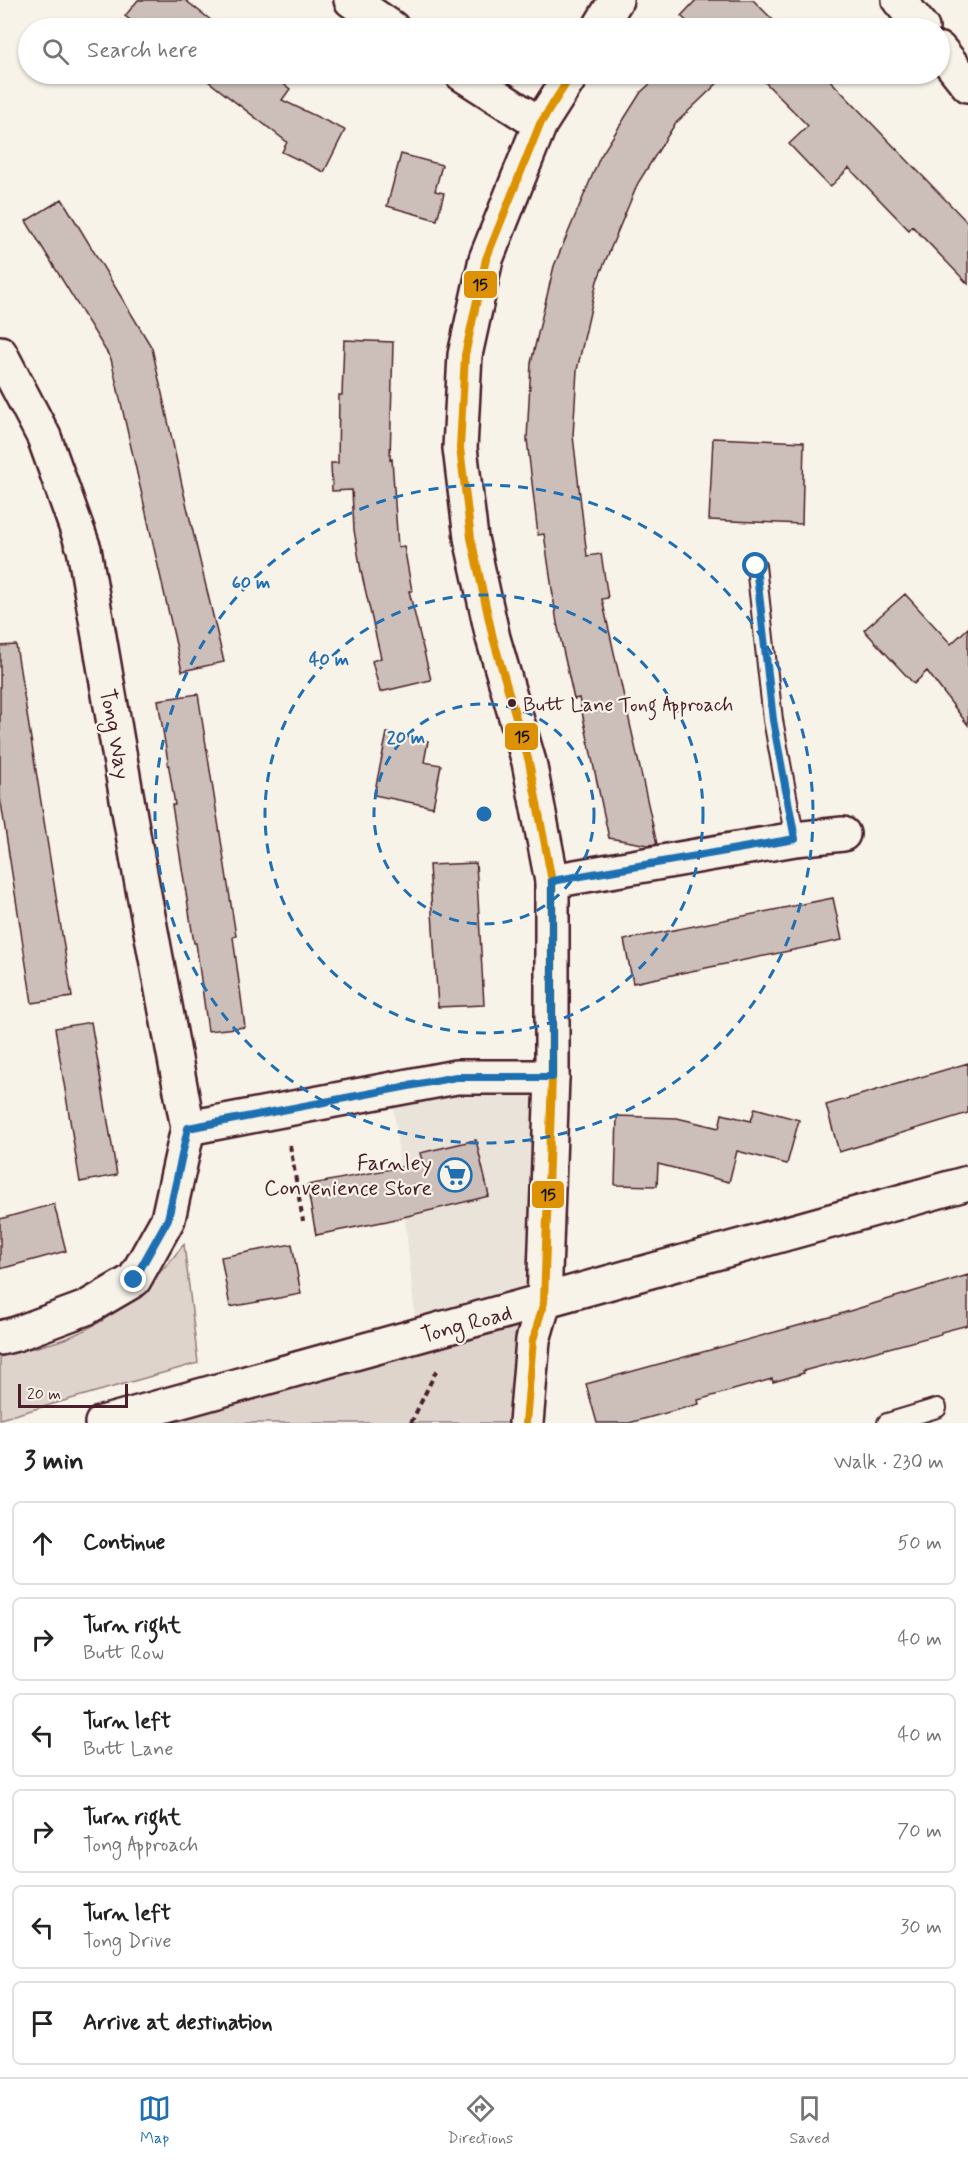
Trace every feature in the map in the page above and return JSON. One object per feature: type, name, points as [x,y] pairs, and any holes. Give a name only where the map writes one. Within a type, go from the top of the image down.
[{"type":"main road","points":[[351,0],[377,18]]},
{"type":"main road","points":[[605,18],[616,0]]},
{"type":"main road","points":[[899,0],[914,18]]},
{"type":"main road","points":[[950,63],[968,85]]},
{"type":"main road","points":[[478,84],[540,124]]},
{"type":"main road","points":[[526,1423],[533,1340],[544,1302],[552,1077],[552,881],[530,762],[493,638],[471,538],[460,448],[465,355],[486,259],[540,124],[566,84]]},
{"type":"main road","name":"Tong Way","points":[[0,353],[44,437],[84,549],[136,857],[188,1128]]},
{"type":"main road","points":[[552,881],[795,839],[843,834]]},
{"type":"main road","points":[[0,1338],[86,1308],[134,1280],[168,1219],[188,1128],[456,1077],[552,1077]]},
{"type":"main road","name":"Tong Road","points":[[102,1423],[968,1183]]},
{"type":"lane","points":[[756,566],[773,720],[795,839]]},
{"type":"lane","points":[[887,1423],[937,1408]]},
{"type":"path","points":[[289,1144],[303,1221]]},
{"type":"path","points":[[411,1423],[442,1360]]},
{"type":"shaded area","points":[[552,1077],[544,1302],[417,1337],[392,1090]]},
{"type":"shaded area","points":[[184,1244],[198,1363],[0,1419],[0,1356],[59,1341],[101,1321],[146,1287]]},
{"type":"shaded area","points":[[544,1302],[526,1423],[102,1423]]},
{"type":"building","points":[[138,0],[185,0],[208,18],[128,18],[125,16]]},
{"type":"building","points":[[696,0],[753,0],[771,18],[683,18],[681,16]]},
{"type":"building","points":[[212,84],[283,84],[290,89],[282,100],[345,130],[324,172],[282,152],[287,142]]},
{"type":"building","points":[[650,84],[717,84],[675,124],[638,183],[597,281],[577,370],[573,436],[587,556],[601,554],[608,598],[602,599],[657,844],[648,845],[609,838],[579,698],[574,699],[557,623],[544,534],[538,535],[527,439],[531,363],[554,266],[600,157],[641,92]]},
{"type":"building","points":[[767,84],[834,84],[968,223],[968,284],[912,226],[909,230],[849,168],[830,187],[789,144],[808,126]]},
{"type":"building","points":[[401,154],[442,165],[435,191],[444,193],[437,220],[387,206]]},
{"type":"building","points":[[62,199],[152,348],[224,662],[182,671],[111,359],[26,221]]},
{"type":"building","points":[[344,340],[393,342],[390,460],[392,459],[398,547],[404,546],[412,591],[409,591],[431,680],[380,692],[372,661],[381,658],[361,571],[354,530],[352,490],[332,491],[331,463],[338,463],[339,395],[342,395]]},
{"type":"building","points":[[713,438],[804,442],[802,524],[709,520]]},
{"type":"building","points":[[905,594],[951,644],[968,628],[968,725],[927,671],[914,684],[864,630]]},
{"type":"building","points":[[16,645],[72,997],[32,1003],[0,796],[0,646]]},
{"type":"building","points":[[198,694],[236,936],[233,937],[245,1027],[208,1031],[196,943],[194,943],[172,805],[175,805],[158,700]]},
{"type":"building","points":[[387,733],[428,741],[424,762],[441,765],[433,807],[374,795]]},
{"type":"building","points":[[476,863],[484,1005],[438,1007],[429,865]]},
{"type":"building","points":[[833,898],[842,940],[633,983],[624,940]]},
{"type":"building","points":[[91,1022],[117,1175],[80,1182],[55,1028]]},
{"type":"building","points":[[968,1063],[968,1113],[839,1152],[826,1105]]},
{"type":"building","points":[[755,1108],[799,1120],[787,1164],[737,1151],[729,1182],[658,1164],[657,1186],[615,1185],[617,1116],[677,1118],[719,1128],[722,1114],[751,1121]]},
{"type":"building","points":[[476,1140],[489,1196],[387,1221],[316,1235],[307,1185],[423,1163],[420,1153]]},
{"type":"building","points":[[54,1204],[66,1251],[0,1269],[0,1219]]},
{"type":"building","points":[[292,1244],[301,1294],[230,1307],[221,1257]]},
{"type":"building","points":[[968,1275],[968,1325],[803,1371],[804,1373],[773,1382],[772,1379],[698,1400],[699,1404],[629,1423],[597,1423],[586,1384],[830,1317]]},
{"type":"transit line","name":"15","points":[[526,1423],[533,1340],[544,1302],[552,1077],[552,881],[529,762],[493,638],[471,538],[460,448],[465,355],[486,259],[540,124],[566,84]]},
{"type":"place","name":"Butt Lane Tong Approach","points":[[512,703]]},
{"type":"place","name":"Farnley Convenience Store","points":[[455,1175]]},
{"type":"route","points":[[134,1280],[168,1219],[188,1128],[456,1077],[552,1077],[552,881],[795,839],[773,720],[756,566]]}]
